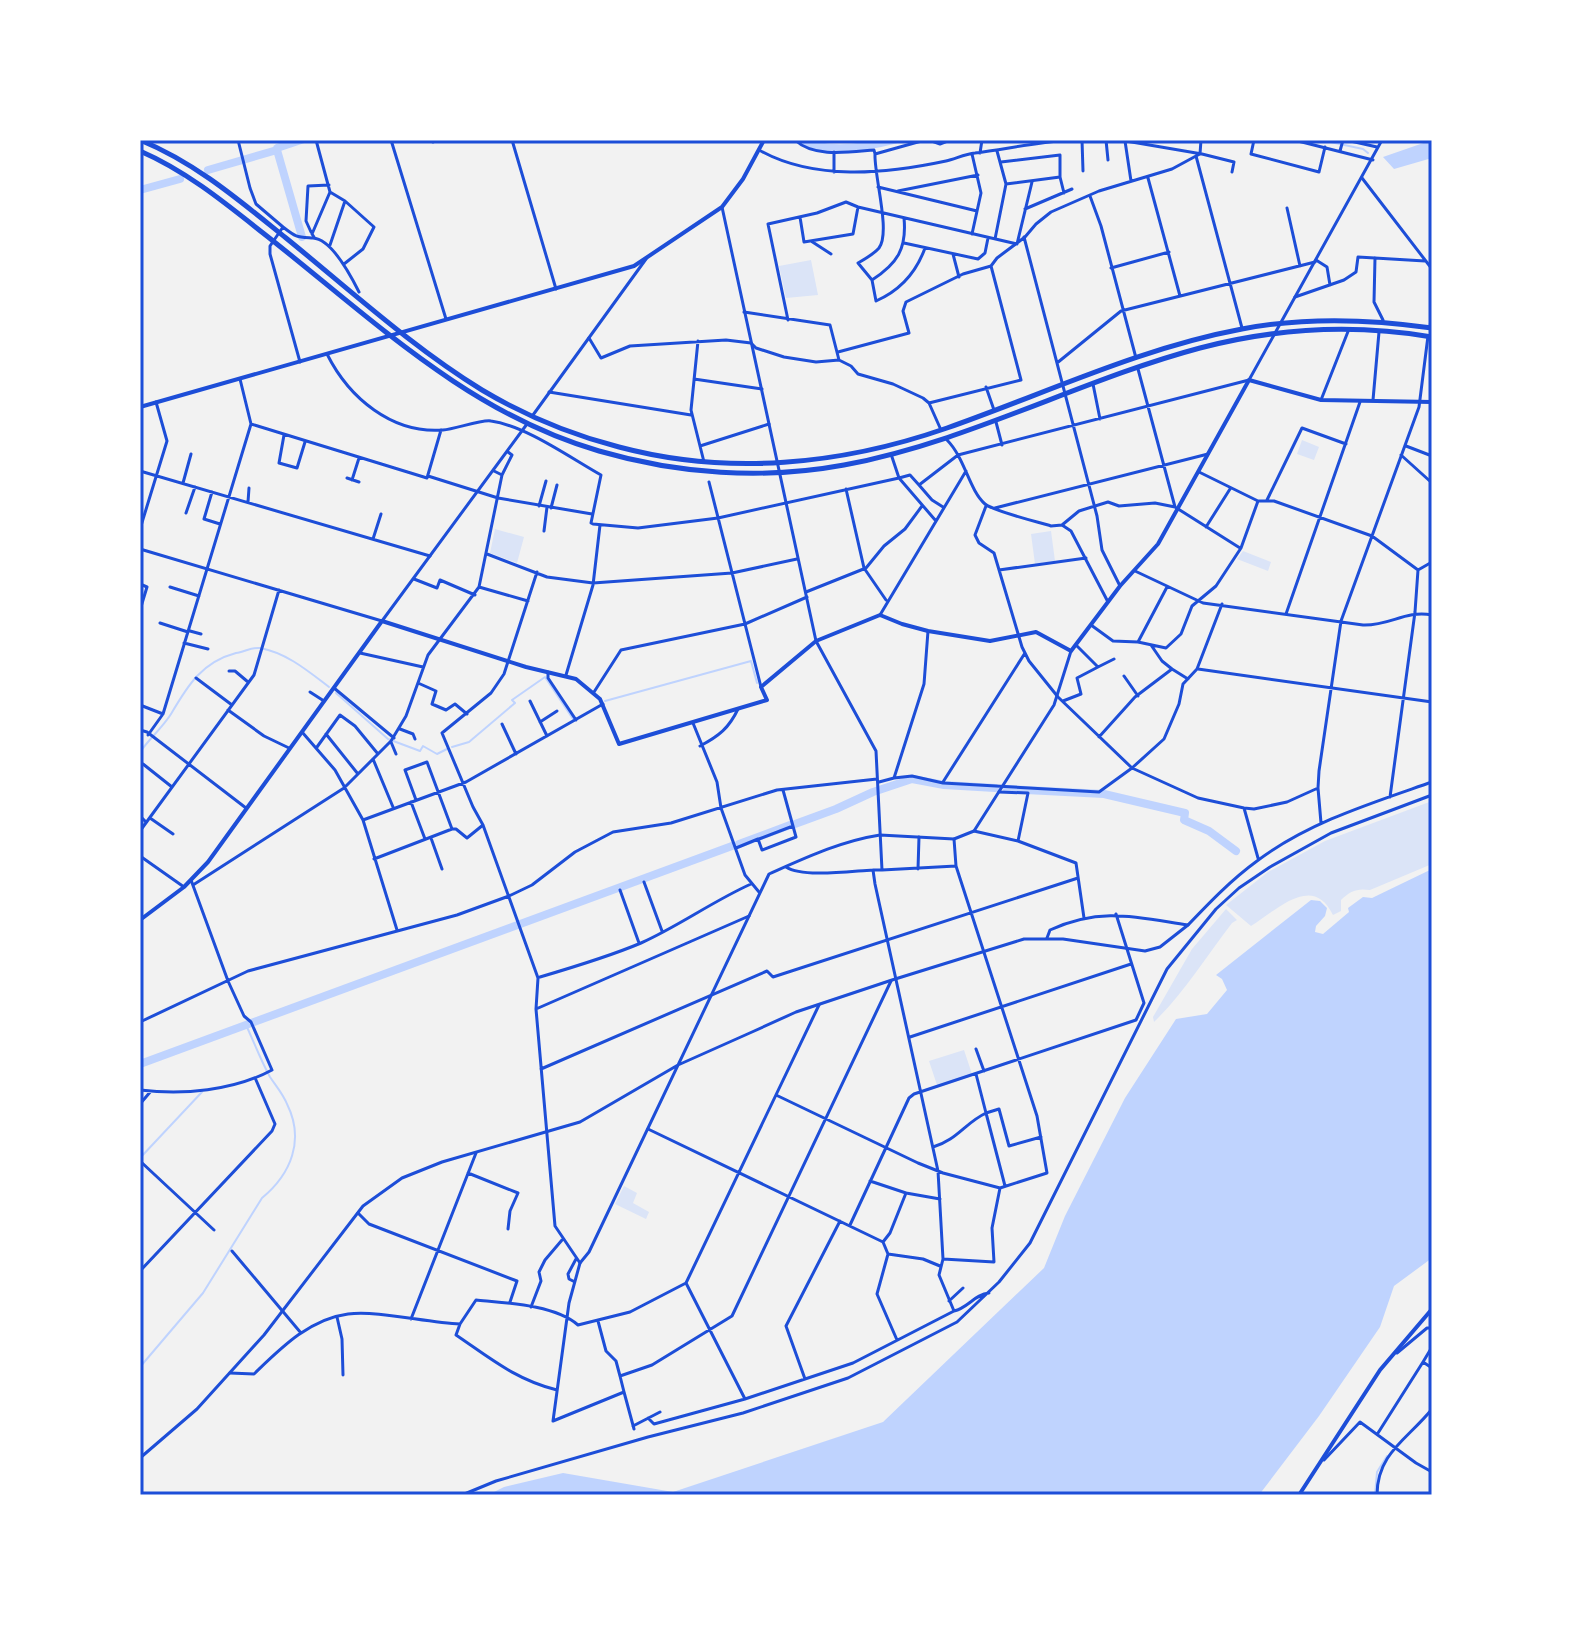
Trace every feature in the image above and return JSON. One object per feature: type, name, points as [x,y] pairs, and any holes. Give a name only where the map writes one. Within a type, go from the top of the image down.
[{"type":"highway","points":[[140,140],[159,142],[281,230],[403,332],[484,391],[532,416],[620,447],[704,462],[779,464],[837,457],[941,430],[1136,358],[1243,328],[1348,320],[1431,328]]},
{"type":"highway","points":[[140,151],[197,183],[390,336],[475,397],[526,425],[567,441],[639,461],[725,472],[781,473],[846,465],[945,438],[1093,383],[1199,348],[1274,334],[1349,329],[1430,337]]},
{"type":"main road","points":[[140,407],[626,269],[722,207],[764,140]]},
{"type":"main road","points":[[140,920],[192,883],[382,621],[582,682],[603,704],[619,744],[767,700],[761,687],[816,641],[880,615],[928,631],[990,641],[1036,632],[1071,651],[1120,586],[1158,544],[1249,380],[1321,400],[1432,402]]},
{"type":"main road","points":[[1299,1495],[1385,1363],[1432,1309]]},
{"type":"street","points":[[238,140],[256,204],[281,230],[296,238],[313,236]]},
{"type":"street","points":[[313,236],[330,192],[316,140]]},
{"type":"street","points":[[391,140],[446,319]]},
{"type":"street","points":[[512,140],[556,289]]},
{"type":"street","points":[[795,140],[810,149],[834,152],[874,150],[874,171],[884,230],[881,245],[858,263],[872,280],[876,301],[907,281],[918,267],[925,248]]},
{"type":"street","points":[[875,154],[927,140],[940,144],[950,140]]},
{"type":"street","points":[[980,153],[982,140]]},
{"type":"street","points":[[1008,140],[1010,147]]},
{"type":"street","points":[[759,150],[774,159],[808,169],[874,171],[1067,140]]},
{"type":"street","points":[[1082,140],[1083,171]]},
{"type":"street","points":[[1106,140],[1108,160]]},
{"type":"street","points":[[1131,183],[1123,140],[1234,162],[1232,172]]},
{"type":"street","points":[[1201,140],[1198,155],[1243,328]]},
{"type":"street","points":[[1253,140],[1251,154],[1319,172],[1325,147]]},
{"type":"street","points":[[1294,140],[1373,160]]},
{"type":"street","points":[[1340,150],[1344,140],[1379,147]]},
{"type":"street","points":[[919,485],[958,455],[1249,380],[1382,140]]},
{"type":"street","points":[[995,239],[1006,184],[997,151]]},
{"type":"street","points":[[834,152],[834,172]]},
{"type":"street","points":[[972,154],[981,193],[972,234]]},
{"type":"street","points":[[1001,162],[1060,155],[1064,193]]},
{"type":"street","points":[[838,352],[909,333],[903,311],[906,302],[991,266],[1051,212],[1148,178],[1198,155]]},
{"type":"street","points":[[894,192],[978,175]]},
{"type":"street","points":[[1006,184],[1060,177]]},
{"type":"street","points":[[1148,178],[1180,296]]},
{"type":"street","points":[[1362,178],[1432,269]]},
{"type":"street","points":[[1017,244],[1032,181]]},
{"type":"street","points":[[329,185],[308,186],[306,221],[313,236],[329,246],[359,292]]},
{"type":"street","points":[[878,187],[977,211]]},
{"type":"street","points":[[1025,209],[1072,189]]},
{"type":"street","points":[[330,192],[374,227],[363,249],[343,265]]},
{"type":"street","points":[[1090,196],[1136,358]]},
{"type":"street","points":[[329,246],[345,201]]},
{"type":"street","points":[[788,320],[768,224],[846,202],[1017,244]]},
{"type":"street","points":[[722,207],[816,641],[876,751],[882,870]]},
{"type":"street","points":[[800,217],[804,242],[853,234],[858,207]]},
{"type":"street","points":[[1287,208],[1300,266]]},
{"type":"street","points":[[872,280],[892,266],[904,243],[904,218]]},
{"type":"street","points":[[281,230],[273,241],[270,254],[300,362]]},
{"type":"street","points":[[1024,237],[1094,507],[1102,550],[1120,586]]},
{"type":"street","points":[[904,243],[980,259],[985,253],[988,238]]},
{"type":"street","points":[[811,241],[831,254]]},
{"type":"street","points":[[1111,268],[1169,252]]},
{"type":"street","points":[[953,254],[959,277]]},
{"type":"street","points":[[1295,297],[1356,272],[1358,257],[1425,261]]},
{"type":"street","points":[[140,549],[382,621],[647,258]]},
{"type":"street","points":[[1375,258],[1374,302],[1384,323]]},
{"type":"street","points":[[1057,363],[1123,311],[1316,261],[1327,267],[1330,285]]},
{"type":"street","points":[[929,403],[1021,380],[991,266]]},
{"type":"street","points":[[1431,328],[1432,307]]},
{"type":"street","points":[[744,312],[830,325],[839,360]]},
{"type":"street","points":[[1321,400],[1349,329]]},
{"type":"street","points":[[1373,400],[1379,331]]},
{"type":"street","points":[[1321,823],[1318,788],[1341,621],[1421,401],[1430,337]]},
{"type":"street","points":[[589,338],[601,358],[630,346],[698,341],[751,343],[756,348],[784,357],[816,362],[839,360],[858,374],[893,384],[929,403],[941,430]]},
{"type":"street","points":[[698,341],[691,415],[704,462]]},
{"type":"street","points":[[327,354],[352,391],[370,408],[412,428],[441,430],[489,420],[522,431],[601,475],[591,524],[638,528],[718,518],[910,475],[932,500],[944,508]]},
{"type":"street","points":[[1138,369],[1176,508]]},
{"type":"street","points":[[148,735],[163,714],[251,424],[240,379]]},
{"type":"street","points":[[694,379],[762,389]]},
{"type":"street","points":[[1093,383],[1100,419]]},
{"type":"street","points":[[986,387],[994,411]]},
{"type":"street","points":[[549,392],[691,415]]},
{"type":"street","points":[[1286,614],[1361,400]]},
{"type":"street","points":[[140,529],[167,441],[156,402]]},
{"type":"street","points":[[995,420],[1002,445]]},
{"type":"street","points":[[251,424],[498,498],[592,514]]},
{"type":"street","points":[[700,446],[770,424]]},
{"type":"street","points":[[1267,500],[1302,428],[1346,444]]},
{"type":"street","points":[[427,476],[441,430]]},
{"type":"street","points":[[284,435],[279,463],[297,468],[305,442]]},
{"type":"street","points":[[945,438],[967,469],[972,485],[986,506],[1051,526],[1062,525],[1079,511],[1108,502],[1119,506],[1155,503],[1176,508],[1241,548]]},
{"type":"street","points":[[1405,446],[1432,456]]},
{"type":"street","points":[[140,1090],[163,1093],[219,1087],[256,1079],[270,1070],[251,1022],[244,1016],[228,981],[192,883],[346,786],[392,740],[400,729],[423,667],[479,587],[502,475],[512,455],[508,451]]},
{"type":"street","points":[[183,483],[191,454]]},
{"type":"street","points":[[891,454],[899,478],[936,521]]},
{"type":"street","points":[[995,508],[1210,454]]},
{"type":"street","points":[[1401,455],[1432,483]]},
{"type":"street","points":[[359,458],[350,479],[359,482]]},
{"type":"street","points":[[880,615],[967,469]]},
{"type":"street","points":[[140,471],[430,556]]},
{"type":"street","points":[[494,471],[502,475]]},
{"type":"street","points":[[1199,472],[1258,501],[1267,500],[1372,536],[1418,570]]},
{"type":"street","points":[[539,506],[546,481]]},
{"type":"street","points":[[709,482],[761,687]]},
{"type":"street","points":[[544,531],[548,507],[557,485]]},
{"type":"street","points":[[186,513],[195,487]]},
{"type":"street","points":[[248,502],[249,488]]},
{"type":"street","points":[[1206,527],[1231,488]]},
{"type":"street","points":[[846,489],[864,568],[887,601]]},
{"type":"street","points":[[212,492],[204,519],[220,524]]},
{"type":"street","points":[[1091,625],[1113,641],[1166,648],[1181,634],[1192,606],[1216,586],[1241,548],[1258,501]]},
{"type":"street","points":[[594,692],[621,650],[745,624],[864,568],[905,529],[923,506]]},
{"type":"street","points":[[986,506],[975,535],[979,543],[994,553],[1025,653],[1058,697],[1132,768],[1198,798],[1244,808],[1287,802],[1318,788]]},
{"type":"street","points":[[373,539],[381,514]]},
{"type":"street","points":[[566,675],[593,583],[600,525]]},
{"type":"street","points":[[1062,525],[1071,531],[1108,602]]},
{"type":"street","points":[[487,554],[547,577],[593,583],[732,573],[799,559]]},
{"type":"street","points":[[999,570],[1086,558]]},
{"type":"street","points":[[1418,570],[1432,562]]},
{"type":"street","points":[[1390,797],[1418,570]]},
{"type":"street","points":[[1134,571],[1198,601],[1286,614],[1373,626],[1415,612],[1432,615]]},
{"type":"street","points":[[537,572],[510,661],[494,689],[442,733],[483,825],[538,978],[536,1009],[555,1226],[580,1263]]},
{"type":"street","points":[[414,579],[437,588],[440,580],[475,595]]},
{"type":"street","points":[[140,584],[147,587],[140,610]]},
{"type":"street","points":[[170,587],[199,596]]},
{"type":"street","points":[[479,587],[528,601]]},
{"type":"street","points":[[1138,642],[1167,587]]},
{"type":"street","points":[[140,831],[254,675],[279,590]]},
{"type":"street","points":[[1001,790],[1099,792],[1132,768],[1164,739],[1179,704],[1183,684],[1197,669],[1222,604]]},
{"type":"street","points":[[160,623],[201,634]]},
{"type":"street","points":[[894,778],[924,684],[928,631]]},
{"type":"street","points":[[184,643],[208,649]]},
{"type":"street","points":[[1150,644],[1162,661],[1188,679]]},
{"type":"street","points":[[1076,645],[1098,667]]},
{"type":"street","points":[[974,831],[1058,697],[1071,651]]},
{"type":"street","points":[[360,653],[423,667]]},
{"type":"street","points":[[943,783],[1025,653]]},
{"type":"street","points":[[1063,701],[1081,694],[1077,678],[1114,659]]},
{"type":"street","points":[[1099,737],[1138,696],[1172,669]]},
{"type":"street","points":[[1197,669],[1432,702]]},
{"type":"street","points":[[229,671],[235,671],[248,682]]},
{"type":"street","points":[[548,672],[548,678],[576,720]]},
{"type":"street","points":[[1124,676],[1138,696]]},
{"type":"street","points":[[196,678],[232,705]]},
{"type":"street","points":[[418,683],[436,691],[432,704],[446,710],[455,704],[467,714]]},
{"type":"street","points":[[334,688],[392,740],[396,754]]},
{"type":"street","points":[[310,692],[324,701]]},
{"type":"street","points":[[530,701],[547,736]]},
{"type":"street","points":[[363,820],[464,783],[603,704]]},
{"type":"street","points":[[140,705],[163,714]]},
{"type":"street","points":[[700,746],[722,734],[730,726],[738,709]]},
{"type":"street","points":[[228,710],[264,736],[290,748]]},
{"type":"street","points":[[540,722],[557,711]]},
{"type":"street","points":[[317,747],[340,715],[355,726],[378,754]]},
{"type":"street","points":[[693,723],[717,782],[721,808],[745,875],[760,893]]},
{"type":"street","points":[[502,724],[516,754]]},
{"type":"street","points":[[400,729],[413,734],[415,739]]},
{"type":"street","points":[[140,730],[246,808]]},
{"type":"street","points":[[302,732],[346,786],[363,820],[397,930]]},
{"type":"street","points":[[326,734],[358,774]]},
{"type":"street","points":[[373,759],[393,809]]},
{"type":"street","points":[[425,839],[405,770],[427,762],[452,829]]},
{"type":"street","points":[[143,764],[172,787]]},
{"type":"street","points":[[140,1022],[163,1013],[189,997],[269,964],[457,915],[509,896],[532,885],[575,852],[613,832],[673,822],[783,789],[879,783],[912,776],[943,783],[1028,793],[1018,841]]},
{"type":"street","points":[[140,1458],[197,1409],[230,1373],[283,1313],[358,1212],[374,1196],[402,1178],[433,1165],[547,1133],[591,1117],[678,1065],[820,1003],[983,951],[1024,939],[1047,938],[1145,951],[1160,947],[1258,860],[1321,823],[1432,782]]},
{"type":"street","points":[[758,839],[762,850],[796,837],[783,789]]},
{"type":"street","points":[[462,1495],[496,1481],[743,1413],[848,1378],[947,1329],[989,1293],[1030,1243],[1167,969],[1216,909],[1239,887],[1331,833],[1432,795]]},
{"type":"street","points":[[1244,808],[1258,860]]},
{"type":"street","points":[[140,816],[173,834]]},
{"type":"street","points":[[374,859],[452,829],[467,838],[483,825]]},
{"type":"street","points":[[736,848],[793,826]]},
{"type":"street","points":[[624,1392],[553,1421],[573,1281],[769,874],[841,844],[880,835],[954,839],[974,831],[1018,841],[1076,863],[1084,918]]},
{"type":"street","points":[[431,837],[442,869]]},
{"type":"street","points":[[918,869],[919,837]]},
{"type":"street","points":[[776,1095],[938,1171],[1002,1187],[1047,1173],[1041,1137],[1019,1058],[956,866],[954,839]]},
{"type":"street","points":[[140,856],[184,887]]},
{"type":"street","points":[[786,866],[790,870],[803,872],[956,866]]},
{"type":"street","points":[[873,870],[894,979],[938,1171],[943,1259],[939,1275],[954,1311]]},
{"type":"street","points":[[541,1069],[767,971],[773,977],[1078,878]]},
{"type":"street","points":[[644,882],[662,931]]},
{"type":"street","points":[[538,978],[639,943],[751,884]]},
{"type":"street","points":[[620,890],[639,943]]},
{"type":"street","points":[[1047,938],[1050,930],[1084,918],[1116,914],[1188,925]]},
{"type":"street","points":[[850,1225],[909,1098],[921,1091],[1136,1020],[1144,1003],[1116,914]]},
{"type":"street","points":[[536,1009],[749,916]]},
{"type":"street","points":[[909,1037],[1131,964]]},
{"type":"street","points":[[620,1376],[652,1365],[732,1316],[894,979]]},
{"type":"street","points":[[557,1390],[530,1383],[456,1335],[476,1300],[510,1302],[567,1315],[578,1325],[630,1312],[686,1283],[820,1003]]},
{"type":"street","points":[[976,1049],[984,1071]]},
{"type":"street","points":[[943,1259],[994,1262],[992,1228],[1002,1187],[976,1074]]},
{"type":"street","points":[[140,1271],[274,1128],[256,1079]]},
{"type":"street","points":[[140,1104],[151,1091]]},
{"type":"street","points":[[933,1147],[956,1138],[970,1123],[999,1109],[1009,1149],[1041,1137]]},
{"type":"street","points":[[648,1129],[883,1242],[888,1254],[877,1294],[898,1341]]},
{"type":"street","points":[[411,1319],[476,1153]]},
{"type":"street","points":[[140,1161],[214,1230]]},
{"type":"street","points":[[468,1173],[518,1193],[510,1211],[508,1229]]},
{"type":"street","points":[[870,1181],[906,1193],[940,1199]]},
{"type":"street","points":[[883,1242],[890,1233],[906,1193]]},
{"type":"street","points":[[358,1212],[369,1224],[517,1281],[510,1302]]},
{"type":"street","points":[[805,1379],[786,1326],[840,1221]]},
{"type":"street","points":[[531,1307],[541,1281],[539,1272],[562,1239]]},
{"type":"street","points":[[232,1251],[301,1333]]},
{"type":"street","points":[[888,1254],[923,1259],[940,1266]]},
{"type":"street","points":[[573,1281],[568,1274],[576,1259]]},
{"type":"street","points":[[686,1283],[745,1399]]},
{"type":"street","points":[[949,1301],[963,1288]]},
{"type":"street","points":[[648,1418],[654,1424],[745,1399],[853,1363],[989,1293]]},
{"type":"street","points":[[230,1373],[254,1374],[301,1333],[349,1314],[460,1324]]},
{"type":"street","points":[[337,1317],[342,1339],[343,1375]]},
{"type":"street","points":[[598,1321],[606,1351],[616,1361],[634,1427],[660,1412]]},
{"type":"street","points":[[1385,1363],[1427,1328],[1432,1328]]},
{"type":"street","points":[[1378,1433],[1432,1347]]},
{"type":"street","points":[[1423,1362],[1432,1368]]},
{"type":"street","points":[[1377,1495],[1380,1471],[1395,1447],[1432,1409]]},
{"type":"street","points":[[1324,1460],[1358,1422],[1432,1472]]},
{"type":"shaded area","points":[[811,260],[818,295],[786,298],[779,266]]},
{"type":"shaded area","points":[[1302,440],[1319,447],[1314,460],[1297,454]]},
{"type":"shaded area","points":[[495,529],[524,537],[517,563],[490,553]]},
{"type":"shaded area","points":[[1051,531],[1055,561],[1035,564],[1031,534]]},
{"type":"shaded area","points":[[1243,551],[1271,562],[1268,571],[1237,559]]},
{"type":"shaded area","points":[[1432,801],[1432,864],[1370,890],[1351,892],[1341,900],[1341,911],[1333,915],[1325,903],[1316,897],[1305,896],[1284,904],[1251,926],[1226,905],[1268,872],[1325,841]]},
{"type":"shaded area","points":[[1226,909],[1237,920],[1154,1022],[1153,1017],[1192,949]]},
{"type":"shaded area","points":[[964,1050],[972,1074],[937,1085],[929,1061]]},
{"type":"shaded area","points":[[624,1186],[637,1193],[633,1203],[649,1212],[646,1219],[615,1204]]},
{"type":"water","points":[[1432,140],[1432,158],[1394,169],[1383,157]]},
{"type":"water","points":[[1432,869],[1432,1258],[1394,1286],[1380,1327],[1319,1416],[1259,1495],[488,1495],[504,1487],[563,1473],[673,1492],[883,1422],[1044,1268],[1065,1216],[1125,1098],[1176,1019],[1207,1014],[1227,990],[1222,979],[1216,975],[1311,900],[1320,901],[1327,908],[1315,932],[1323,934],[1363,897],[1372,898]]},
{"type":"waterway","points":[[208,170],[301,140]]},
{"type":"waterway","points":[[802,140],[835,148],[894,140]]},
{"type":"waterway","points":[[1321,140],[1363,149],[1368,153]]},
{"type":"waterway","points":[[277,150],[302,237]]},
{"type":"waterway","points":[[140,190],[180,179]]},
{"type":"waterway","points":[[140,752],[168,719],[197,676],[224,657],[254,648],[270,650],[297,663],[329,687]]},
{"type":"waterway","points":[[605,701],[751,661],[757,683]]},
{"type":"waterway","points":[[452,747],[469,742],[515,703],[512,700],[545,677],[573,719]]},
{"type":"waterway","points":[[336,693],[388,739],[420,751],[423,746],[437,754],[447,749]]},
{"type":"waterway","points":[[795,824],[912,779],[944,785],[995,788]]},
{"type":"waterway","points":[[1007,789],[1104,794],[1185,813],[1184,820],[1209,831],[1236,851]]},
{"type":"waterway","points":[[739,844],[790,825]]},
{"type":"waterway","points":[[140,1064],[732,846]]},
{"type":"waterway","points":[[140,1367],[203,1293],[262,1198],[281,1178],[292,1156],[295,1143],[292,1117],[246,1025]]},
{"type":"waterway","points":[[140,1158],[202,1092]]},
{"type":"waterway","points":[[1375,1495],[1377,1472],[1387,1456]]}]
